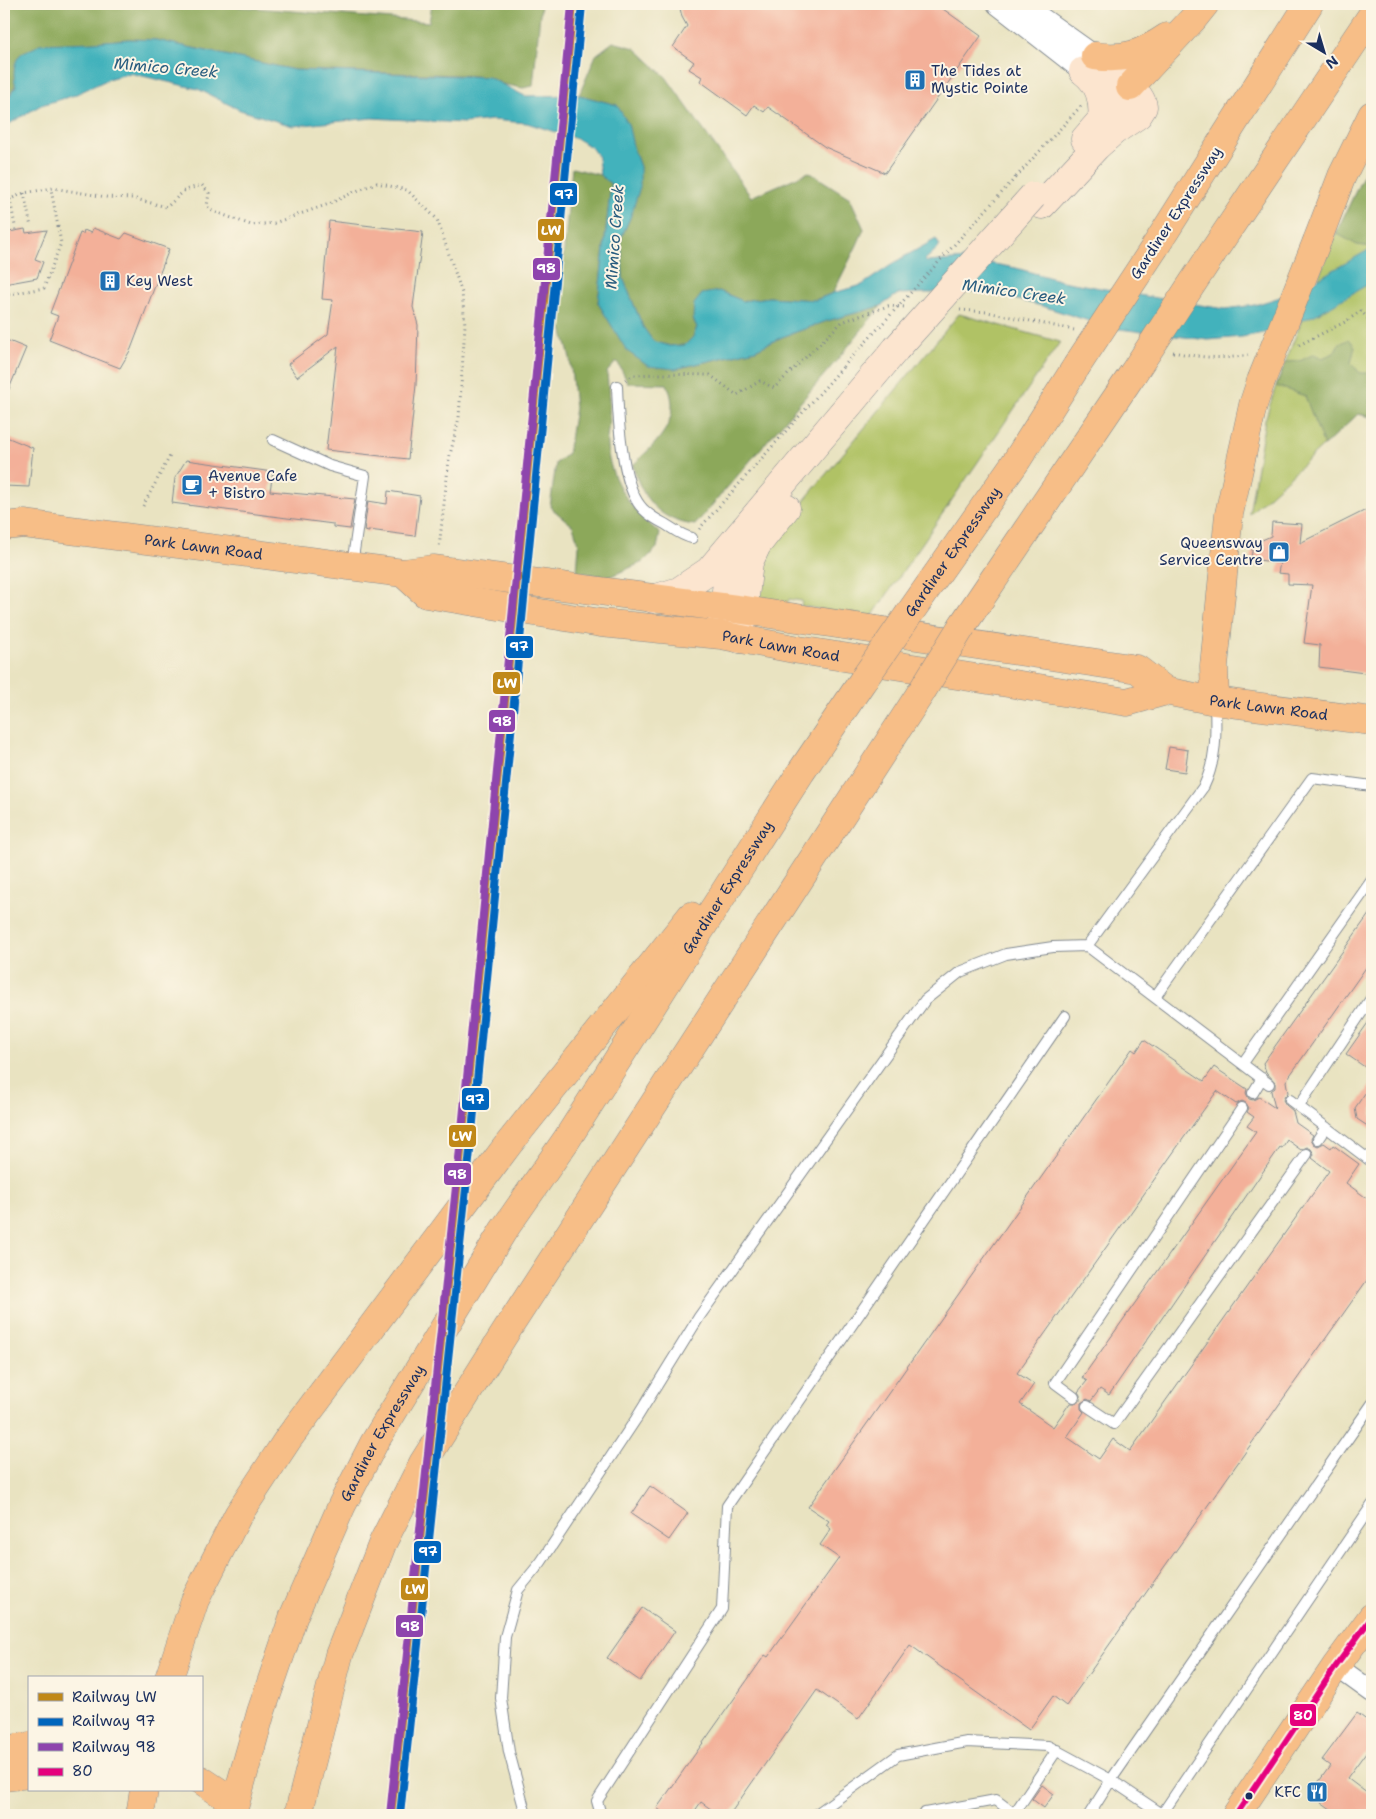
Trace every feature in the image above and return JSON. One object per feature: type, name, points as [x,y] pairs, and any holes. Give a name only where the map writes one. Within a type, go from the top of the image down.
[{"type":"main road","name":"Gardiner Expressway","points":[[218,1797],[261,1712],[294,1615],[342,1505],[374,1443],[503,1232],[567,1139],[801,772],[1017,460],[1309,4]]},
{"type":"main road","points":[[1089,63],[1140,53],[1154,46],[1199,12]]},
{"type":"main road","points":[[1092,112],[1130,87],[1199,12]]},
{"type":"main road","points":[[298,1815],[339,1654],[383,1542],[423,1463],[922,691],[962,626],[1372,15]]},
{"type":"main road","points":[[1031,192],[1096,147],[1114,131],[1138,115],[1143,107],[1142,101],[1130,87],[1089,63]]},
{"type":"main road","points":[[730,637],[734,609],[749,562],[757,545],[906,349],[1031,192],[1102,98],[1089,63]]},
{"type":"main road","points":[[1216,702],[1214,666],[1229,514],[1253,405],[1342,176],[1372,115]]},
{"type":"main road","points":[[653,599],[679,591],[709,570],[906,349]]},
{"type":"main road","points":[[734,609],[728,574],[755,517]]},
{"type":"main road","name":"Park Lawn Road","points":[[4,526],[24,524],[403,573],[433,569],[734,609],[1137,669],[1166,691],[1216,702],[1372,721]]},
{"type":"main road","name":"Park Lawn Road","points":[[403,573],[426,594],[601,623],[730,637],[1127,702],[1166,691]]},
{"type":"main road","points":[[169,1676],[195,1600],[238,1515],[288,1439],[507,1146],[728,870],[801,772]]},
{"type":"main road","points":[[1236,1815],[1336,1666],[1372,1617]]},
{"type":"main road","points":[[4,1750],[28,1746]]},
{"type":"main road","points":[[4,1777],[28,1774]]},
{"type":"main road","points":[[129,1792],[143,1803],[154,1815]]},
{"type":"main road","points":[[140,1815],[144,1792]]},
{"type":"street","points":[[997,4],[1089,63]]},
{"type":"street","points":[[1022,4],[1089,63]]},
{"type":"street","points":[[1336,1666],[1372,1692]]},
{"type":"lane","points":[[617,386],[619,432],[626,473],[634,493],[641,507],[655,518],[685,536],[692,538]]},
{"type":"lane","points":[[273,440],[330,466],[365,476],[352,567]]},
{"type":"lane","points":[[1087,946],[1204,786],[1212,769],[1216,736],[1216,702]]},
{"type":"lane","points":[[1155,996],[1312,778],[1372,786]]},
{"type":"lane","points":[[1243,1064],[1372,880]]},
{"type":"lane","points":[[526,1815],[509,1752],[501,1698],[505,1637],[518,1590],[541,1562],[636,1418],[699,1317],[925,1000],[960,972],[1006,954],[1053,947],[1087,946],[1266,1081],[1253,1093]]},
{"type":"lane","points":[[1299,1106],[1372,997]]},
{"type":"lane","points":[[601,1815],[597,1801],[722,1609],[727,1506],[1066,1016]]},
{"type":"lane","points":[[1290,1100],[1372,1162]]},
{"type":"lane","points":[[1074,1397],[1055,1383],[1242,1108]]},
{"type":"lane","points":[[1318,1139],[1326,1127]]},
{"type":"lane","points":[[1087,1406],[1114,1424],[1307,1154]]},
{"type":"lane","points":[[1089,1815],[1111,1780],[1372,1404]]},
{"type":"lane","points":[[815,1815],[898,1754],[967,1742],[1048,1746],[1111,1780],[1161,1814],[1372,1505]]},
{"type":"lane","points":[[926,1813],[996,1800],[1015,1815],[1057,1750]]},
{"type":"path","points":[[692,538],[842,366],[1031,192],[1092,112]]},
{"type":"path","points":[[4,202],[24,193],[51,188],[106,197],[132,198],[167,208],[185,190],[202,185],[209,193],[208,206],[210,210],[251,225],[274,223],[329,204],[377,183],[407,190],[437,219],[462,293],[465,325],[459,418],[449,460],[439,548]]},
{"type":"path","points":[[4,295],[44,288],[61,243],[51,188]]},
{"type":"path","points":[[24,193],[31,227]]},
{"type":"path","points":[[10,200],[16,231]]},
{"type":"path","points":[[1361,311],[1370,320]]},
{"type":"path","points":[[617,386],[634,375],[710,374],[736,395],[760,381],[774,388],[842,322]]},
{"type":"path","points":[[143,506],[170,456]]},
{"type":"green space","points":[[4,4],[205,4],[429,22],[432,4],[541,4],[533,86],[523,88],[502,84],[488,77],[294,70],[156,40],[129,39],[36,48],[22,53],[19,72],[13,90],[4,98]]},
{"type":"green space","points":[[613,42],[635,48],[666,77],[751,197],[809,172],[850,198],[864,229],[833,293],[815,300],[769,297],[743,301],[719,291],[693,319],[697,327],[693,337],[685,345],[670,346],[653,341],[643,327],[623,278],[621,238],[630,218],[640,167],[617,105],[579,95],[596,55]]},
{"type":"green space","points":[[1372,157],[1372,417],[1358,414],[1249,514],[1265,420],[1276,386],[1336,233]]},
{"type":"green space","points":[[1372,157],[1372,247],[1357,245],[1336,233]]},
{"type":"green space","points":[[572,168],[600,175],[611,184],[598,303],[616,332],[675,369],[755,350],[782,337],[827,321],[881,306],[695,525],[671,519],[654,506],[641,488],[633,465],[659,439],[670,420],[672,409],[671,397],[667,384],[628,383],[617,361],[607,372],[609,422],[607,443],[609,459],[624,495],[641,516],[660,533],[657,548],[643,562],[609,577],[577,572],[579,545],[573,526],[550,507],[556,463],[568,453],[575,408],[570,358],[558,313]]},
{"type":"green space","points":[[959,314],[1060,342],[871,618],[801,606],[802,601],[789,599],[787,605],[762,598],[756,594],[763,550]]},
{"type":"green space","points":[[1349,339],[1355,346],[1351,363],[1360,373],[1372,373],[1372,417],[1358,414],[1324,446],[1305,396],[1276,386],[1286,362],[1300,361],[1314,354],[1322,358],[1334,353],[1338,345]]},
{"type":"water","name":"Mimico Creek","points":[[129,39],[156,40],[294,70],[488,77],[525,96],[579,95],[617,105],[628,124],[640,167],[640,187],[621,238],[623,278],[643,327],[653,341],[670,346],[685,345],[693,337],[697,327],[693,319],[694,304],[702,294],[719,291],[743,301],[769,297],[816,300],[862,285],[900,259],[936,239],[940,246],[925,260],[927,262],[966,259],[1016,268],[1062,281],[1225,309],[1255,305],[1293,293],[1372,248],[1372,282],[1317,314],[1280,330],[1242,337],[1208,340],[1111,328],[1042,306],[981,291],[898,294],[881,306],[827,321],[782,337],[755,350],[675,369],[648,366],[627,351],[598,303],[611,184],[600,175],[598,157],[591,147],[577,139],[527,123],[492,120],[464,123],[372,118],[293,126],[240,110],[198,89],[130,73],[111,78],[72,96],[41,105],[4,127],[4,98],[11,94],[16,86],[14,78],[15,65],[18,57],[23,52],[39,44]]},
{"type":"building","points":[[679,4],[936,4],[981,36],[885,173],[825,147],[768,107],[764,112],[754,105],[747,115],[700,81],[702,77],[689,69],[694,62],[673,47],[687,26],[682,17]]},
{"type":"building","points":[[329,221],[423,232],[413,307],[418,325],[416,385],[408,459],[326,450],[338,346],[297,377],[288,364],[328,334],[333,300],[322,299]]},
{"type":"building","name":"Key West","points":[[93,228],[121,239],[126,233],[169,249],[131,349],[120,368],[49,340],[58,316],[50,313],[80,233],[83,234],[84,230],[91,233]]},
{"type":"building","points":[[25,229],[26,233],[47,230],[35,259],[43,262],[37,278],[4,284],[4,233]]},
{"type":"building","points":[[4,339],[26,348],[4,401]]},
{"type":"building","points":[[4,436],[33,448],[29,487],[4,486]]},
{"type":"building","points":[[186,460],[273,472],[270,491],[355,499],[350,529],[333,527],[333,524],[172,503],[175,478]]},
{"type":"building","points":[[388,491],[420,496],[415,536],[364,531],[368,501],[387,504]]},
{"type":"building","points":[[1372,507],[1372,674],[1319,667],[1320,645],[1304,643],[1312,585],[1288,584],[1288,574],[1278,573],[1280,563],[1251,559],[1253,544],[1271,536],[1272,522],[1302,524],[1300,543]]},
{"type":"building","points":[[1169,747],[1188,750],[1185,772],[1165,769]]},
{"type":"building","points":[[1372,910],[1372,959],[1286,1081],[1288,1093],[1283,1100],[1293,1111],[1296,1123],[1313,1135],[1311,1139],[1314,1144],[1318,1146],[1324,1143],[1331,1148],[1333,1145],[1359,1164],[1346,1183],[1372,1202],[1372,1273],[1066,1706],[1053,1696],[1029,1730],[910,1645],[858,1719],[817,1690],[730,1814],[719,1815],[701,1802],[692,1815],[666,1815],[657,1808],[765,1655],[768,1657],[839,1558],[820,1545],[831,1529],[826,1525],[829,1521],[808,1507],[1132,1049],[1136,1052],[1144,1040],[1204,1081],[1214,1067],[1247,1089],[1246,1093],[1249,1099],[1253,1100],[1259,1097],[1275,1108],[1271,1091],[1275,1088],[1275,1082],[1266,1072],[1263,1063]],"holes":[[[1217,1091],[1236,1104],[1242,1101],[1246,1103],[1249,1108],[1247,1112],[1254,1117],[1247,1126],[1256,1132],[1082,1378],[1087,1381],[1078,1392],[1080,1401],[1070,1403],[1053,1427],[1020,1404],[1034,1384],[1017,1373]],[[1287,1140],[1301,1150],[1307,1147],[1311,1149],[1314,1154],[1312,1158],[1329,1171],[1130,1451],[1113,1439],[1099,1459],[1067,1437],[1084,1412],[1081,1409],[1081,1403],[1087,1399],[1091,1401],[1100,1389],[1109,1395],[1280,1147],[1282,1148]]]},
{"type":"building","points":[[1372,1017],[1372,1072],[1346,1054]]},
{"type":"building","points":[[1372,1083],[1372,1129],[1357,1119],[1355,1108]]},
{"type":"building","points":[[650,1486],[688,1513],[669,1540],[631,1514]]},
{"type":"building","points":[[642,1608],[675,1631],[640,1681],[607,1658]]},
{"type":"building","points":[[1357,1713],[1372,1724],[1372,1744],[1347,1778],[1372,1797],[1372,1815],[1339,1815],[1310,1794],[1330,1766],[1322,1760]]},
{"type":"building","points":[[1042,1785],[1054,1794],[1044,1808],[1032,1799]]},
{"type":"rail line","name":"LW","points":[[391,1815],[463,1131],[573,4]]},
{"type":"rail line","name":"98","points":[[390,1815],[461,1139],[572,5]]},
{"type":"rail line","name":"97","points":[[400,1815],[472,1132],[582,5]]},
{"type":"transit line","name":"80","points":[[1236,1815],[1336,1666],[1372,1617]]},
{"type":"place","name":"The Tides at Mystic Pointe","points":[[915,80]]},
{"type":"place","name":"Key West","points":[[110,281]]},
{"type":"place","name":"Avenue Cafe + Bistro","points":[[192,485]]},
{"type":"place","name":"Queensway Service Centre","points":[[1279,552]]},
{"type":"place","name":"KFC","points":[[1317,1792]]}]
